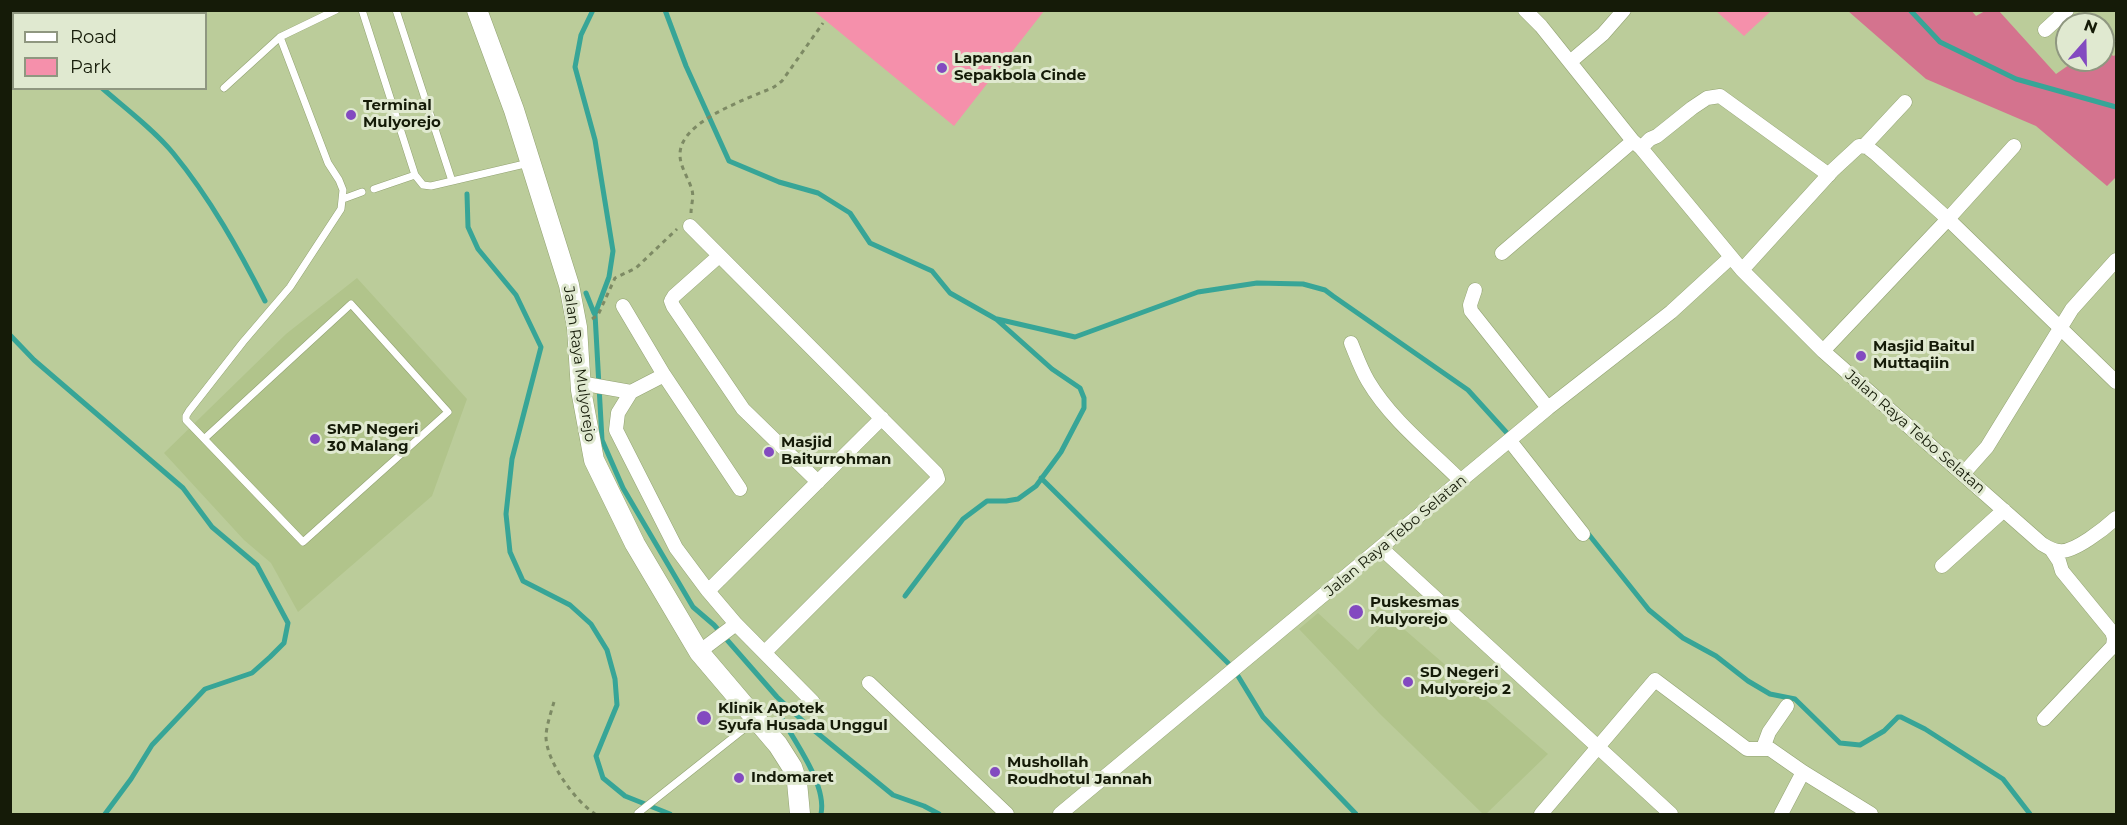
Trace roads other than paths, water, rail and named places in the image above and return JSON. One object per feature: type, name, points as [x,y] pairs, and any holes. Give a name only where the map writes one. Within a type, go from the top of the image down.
[{"type":"main road","name":"Jalan Raya Mulyorejo","points":[[477,10],[531,163],[574,308],[587,384],[594,460],[635,544],[756,719],[792,767],[801,806],[800,814]]},
{"type":"street","name":"Jalan Raya Tebo Selatan","points":[[1525,10],[1742,270],[1823,351],[2042,544],[2051,549]]},
{"type":"street","points":[[1570,62],[1603,34],[1624,10]]},
{"type":"street","points":[[2045,30],[2067,10]]},
{"type":"street","points":[[1502,253],[1637,144],[1657,135],[1707,98],[1720,96],[1829,175]]},
{"type":"street","points":[[1742,270],[1829,175],[1859,146],[1864,146],[1905,102]]},
{"type":"street","points":[[1864,146],[1876,154],[1948,219],[2116,382]]},
{"type":"street","points":[[1823,351],[2014,146]]},
{"type":"street","points":[[688,222],[719,256],[936,473],[938,479],[765,652]]},
{"type":"street","points":[[719,256],[674,296],[673,306],[743,409],[818,482]]},
{"type":"street","name":"Jalan Raya Tebo Selatan","points":[[1060,814],[1548,408],[1671,312],[1731,257]]},
{"type":"street","points":[[1963,474],[1987,447],[2076,303],[2116,260]]},
{"type":"street","points":[[2106,271],[2116,281]]},
{"type":"street","points":[[1475,290],[1470,305],[1471,311],[1548,408]]},
{"type":"street","points":[[623,306],[664,375],[740,489]]},
{"type":"street","points":[[1351,343],[1368,381],[1378,396],[1395,416],[1461,481]]},
{"type":"street","points":[[587,384],[615,391],[631,392],[664,375]]},
{"type":"street","points":[[631,392],[618,413],[615,430],[676,548],[732,627],[765,652],[813,702]]},
{"type":"street","points":[[708,591],[882,418]]},
{"type":"street","points":[[1510,441],[1583,534]]},
{"type":"street","points":[[1942,566],[2004,510]]},
{"type":"street","points":[[2051,549],[2067,551],[2115,523]]},
{"type":"street","points":[[1381,548],[1671,814]]},
{"type":"street","points":[[2044,719],[2115,642],[2112,632],[2062,571],[2051,549]]},
{"type":"street","points":[[706,646],[732,627]]},
{"type":"street","points":[[1550,812],[1598,748],[1655,680],[1747,749],[1770,749],[1871,814]]},
{"type":"street","points":[[869,683],[1007,814]]},
{"type":"street","points":[[1763,748],[1769,732],[1787,706]]},
{"type":"street","points":[[1780,814],[1803,772]]},
{"type":"lane","points":[[224,88],[280,37],[336,10]]},
{"type":"lane","points":[[362,10],[415,175],[423,185],[431,186],[531,163]]},
{"type":"lane","points":[[396,10],[452,181]]},
{"type":"lane","points":[[204,439],[351,304],[448,412],[303,542],[204,439],[186,420],[186,416],[243,342],[290,287],[341,209],[343,190],[328,163],[280,37]]},
{"type":"lane","points":[[374,189],[415,175]]},
{"type":"lane","points":[[343,199],[362,192]]},
{"type":"lane","points":[[638,813],[756,719]]},
{"type":"waterway","points":[[593,10],[581,35],[575,67],[595,140],[613,251],[609,277],[595,314],[602,440],[623,488],[693,607],[714,625],[777,697],[805,723],[893,795],[939,814]]},
{"type":"waterway","points":[[665,10],[686,66],[729,161],[779,182],[818,193],[850,213],[870,243],[932,271],[950,293],[996,319],[1052,369],[1080,388],[1084,398],[1084,408],[1061,452],[1036,486],[1018,499],[987,501],[963,519],[905,596]]},
{"type":"waterway","points":[[1910,10],[1940,42],[2016,79],[2116,107]]},
{"type":"waterway","points":[[104,90],[157,136],[187,170],[223,225],[265,301]]},
{"type":"waterway","points":[[467,194],[468,227],[478,249],[516,295],[541,347],[512,459],[506,514],[510,552],[523,581],[570,605],[591,624],[607,650],[615,679],[617,705],[596,756],[603,778],[625,796],[670,814]]},
{"type":"waterway","points":[[997,319],[1075,337],[1198,292],[1257,283],[1303,284],[1325,290],[1468,390],[1507,433]]},
{"type":"waterway","points":[[586,293],[594,313]]},
{"type":"waterway","points":[[10,335],[34,360],[183,488],[212,527],[257,565],[288,623],[284,643],[252,673],[205,689],[152,745],[105,814]]},
{"type":"waterway","points":[[1041,478],[1229,664]]},
{"type":"waterway","points":[[1586,531],[1649,610],[1683,638],[1716,656],[1748,681],[1770,694],[1795,699],[1840,743],[1860,745],[1884,731],[1898,717],[1901,717],[1925,729],[2003,779],[2030,814]]},
{"type":"waterway","points":[[1238,676],[1263,717],[1356,814]]},
{"type":"waterway","points":[[781,717],[815,777],[822,803],[821,814]]},
{"type":"place","name":"Lapangan Sepakbola Cinde","points":[[942,68]]},
{"type":"place","name":"Terminal Mulyorejo","points":[[351,115]]},
{"type":"place","name":"Masjid Baitul Muttaqiin","points":[[1861,356]]},
{"type":"place","name":"SMP Negeri 30 Malang","points":[[315,439]]},
{"type":"place","name":"Masjid Baiturrohman","points":[[769,452]]},
{"type":"place","name":"Puskesmas Mulyorejo","points":[[1356,612]]},
{"type":"place","name":"SD Negeri Mulyorejo 2","points":[[1408,682]]},
{"type":"place","name":"Klinik Apotek Syufa Husada Unggul","points":[[704,718]]},
{"type":"place","name":"Mushollah Roudhotul Jannah","points":[[995,772]]},
{"type":"place","name":"Indomaret","points":[[739,778]]}]
